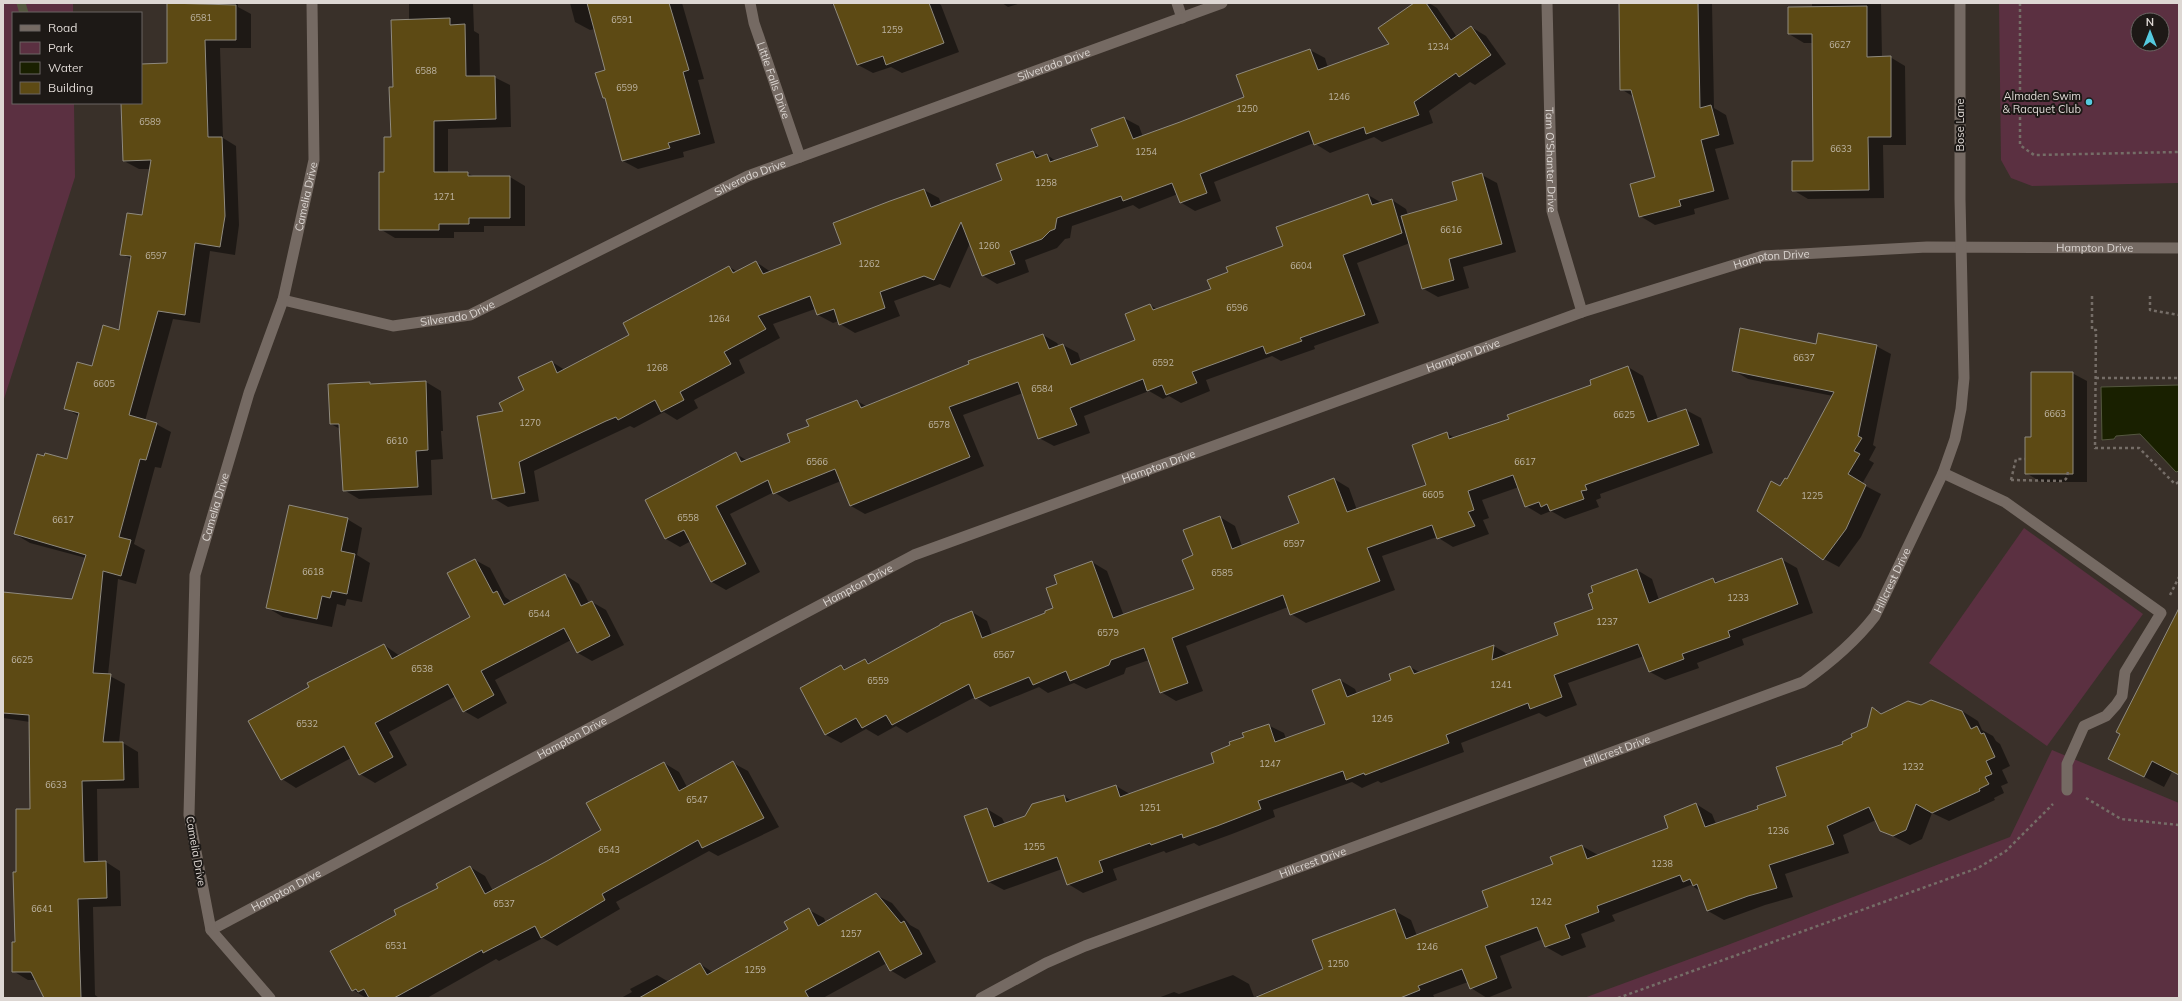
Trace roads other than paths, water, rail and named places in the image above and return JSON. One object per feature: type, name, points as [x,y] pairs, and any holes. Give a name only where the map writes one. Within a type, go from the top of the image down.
[{"type":"street","name":"Camelia Drive","points":[[211,930],[189,815],[195,575],[249,393],[283,300],[314,160],[312,3]]},
{"type":"street","name":"Little Falls Drive","points":[[750,3],[754,23],[800,157]]},
{"type":"street","points":[[1177,3],[1182,18]]},
{"type":"street","name":"Silverado Drive","points":[[283,300],[393,326],[470,315],[748,176],[1222,3]]},
{"type":"street","name":"Tam O'Shanter Drive","points":[[1547,3],[1552,211],[1582,312]]},
{"type":"street","name":"Bose Lane","points":[[1960,3],[1961,248]]},
{"type":"street","name":"Hampton Drive","points":[[211,930],[914,555],[1582,312],[1763,256],[1961,248],[2179,248]]},
{"type":"street","name":"Hillcrest Drive","points":[[981,998],[1046,963],[1085,946],[1802,682],[1843,652],[1859,636],[1875,616],[1943,473],[1955,439],[1964,378],[1961,248]]},
{"type":"street","points":[[1943,473],[2005,502],[2161,613],[2125,672],[2122,696],[2116,705],[2106,716],[2084,726],[2067,764],[2067,790]]},
{"type":"street","points":[[211,930],[270,998]]},
{"type":"water","points":[[2179,385],[2179,471],[2176,472],[2140,434],[2116,436],[2114,439],[2102,440],[2101,387]]},
{"type":"waterway","points":[[21,3],[24,12]]},
{"type":"place","name":"Almaden Swim & Racquet Club","points":[[2089,102]]}]
